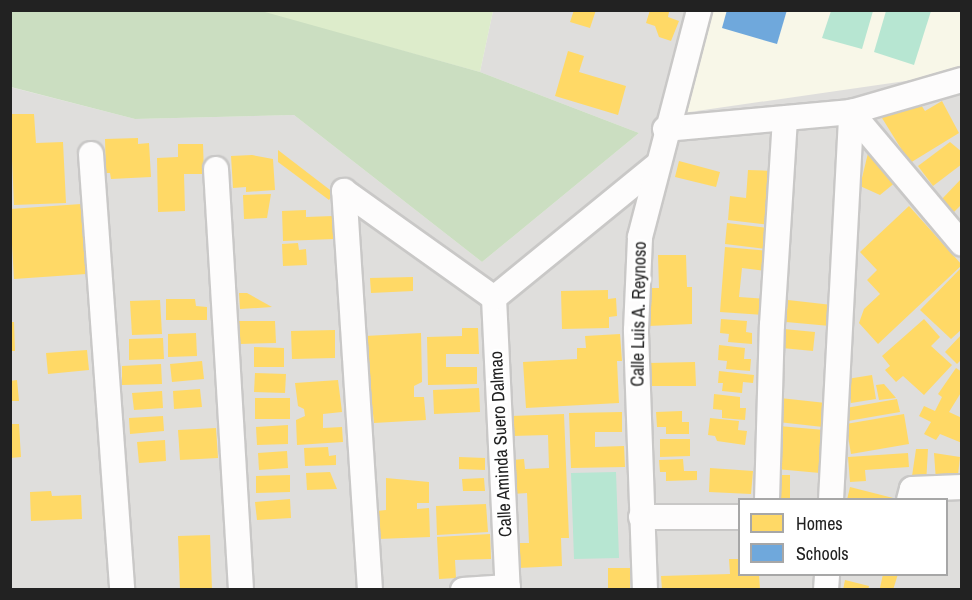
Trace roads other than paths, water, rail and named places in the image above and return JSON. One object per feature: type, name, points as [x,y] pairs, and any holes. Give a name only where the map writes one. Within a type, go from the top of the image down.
[{"type":"street","name":"Calle Luis A. Reynoso","points":[[645,590],[636,330],[640,237],[665,129],[699,10]]},
{"type":"street","points":[[665,129],[851,112],[962,80]]},
{"type":"street","points":[[851,112],[962,244]]},
{"type":"street","points":[[831,498],[851,112]]},
{"type":"street","points":[[767,498],[772,325],[784,118]]},
{"type":"street","points":[[91,154],[122,590]]},
{"type":"street","points":[[370,590],[344,191],[494,298],[656,166]]},
{"type":"street","points":[[216,169],[241,590]]},
{"type":"street","name":"Calle Aminda Suero Dalmao","points":[[494,298],[508,588]]},
{"type":"street","points":[[910,498],[912,489],[962,487]]},
{"type":"street","points":[[641,517],[738,517]]},
{"type":"street","points":[[464,590],[508,588]]}]
